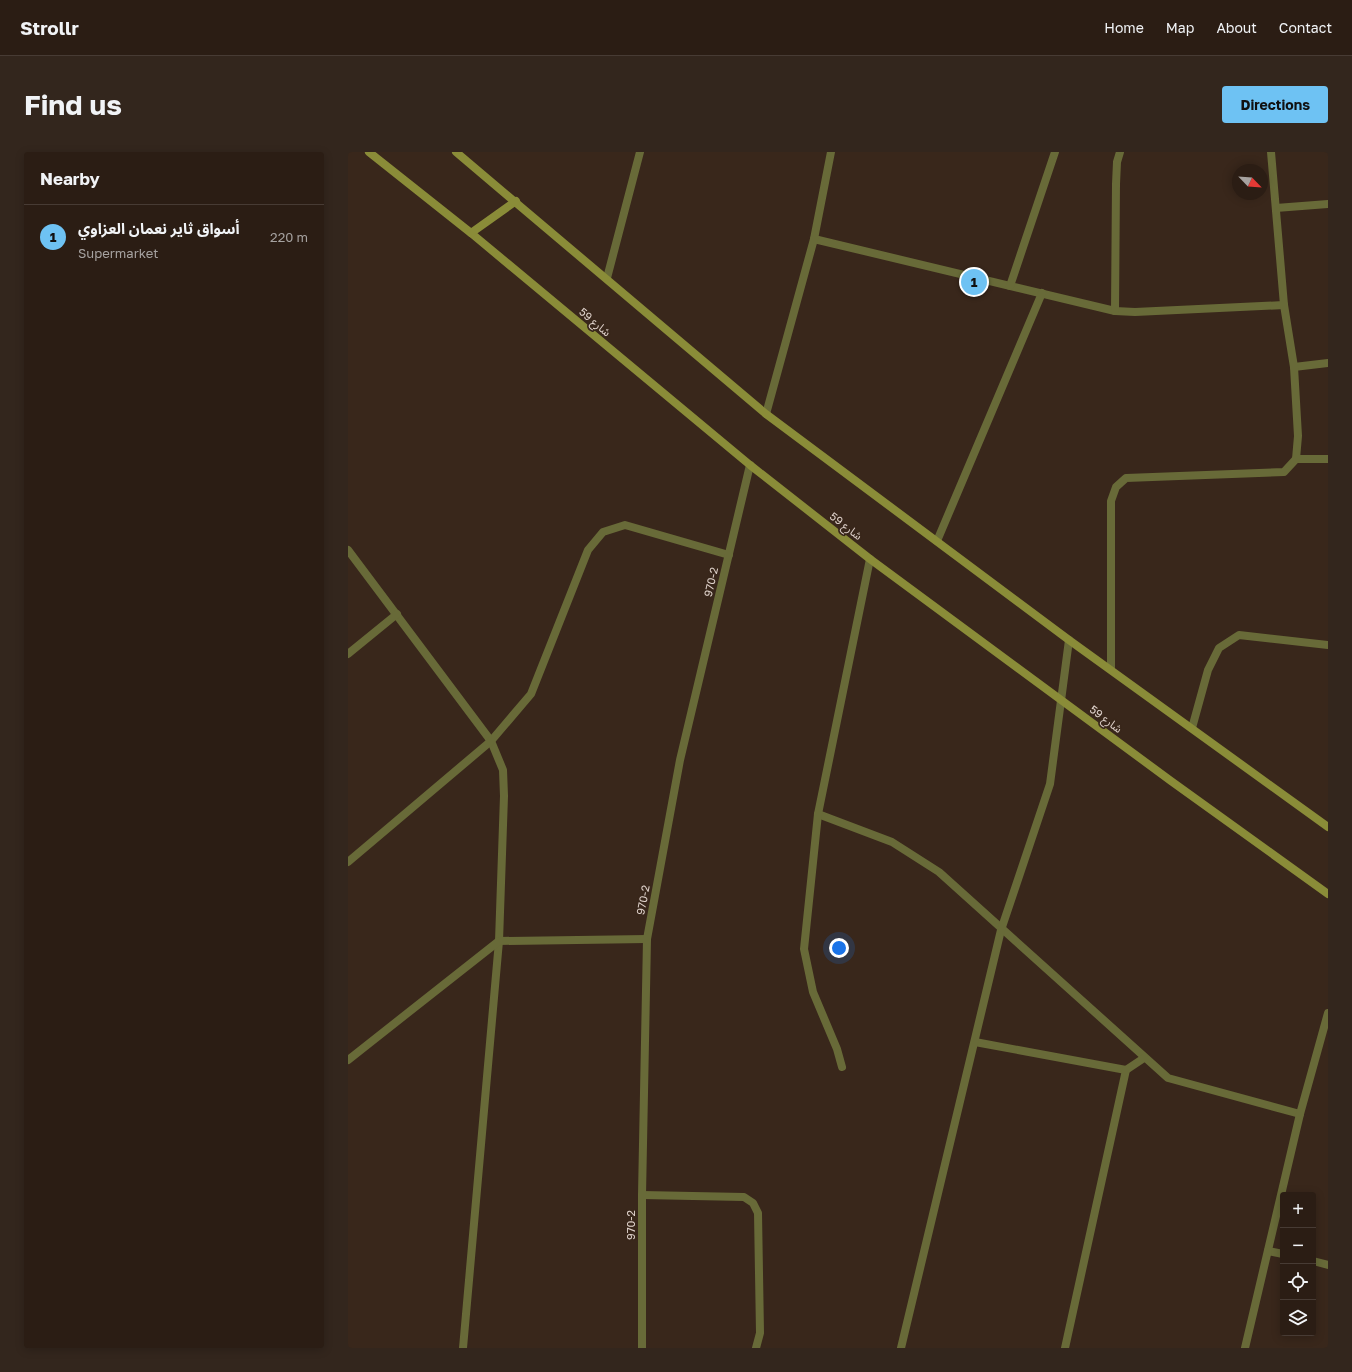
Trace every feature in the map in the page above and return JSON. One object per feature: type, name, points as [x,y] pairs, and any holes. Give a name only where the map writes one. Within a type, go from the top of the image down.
[{"type":"street","name":"شارع 59","points":[[369,152],[471,233],[750,465],[870,559],[1171,781],[1328,894]]},
{"type":"street","points":[[456,152],[516,201],[766,414],[1070,640],[1328,827]]},
{"type":"street","points":[[607,278],[640,152]]},
{"type":"street","points":[[766,414],[814,239],[831,152]]},
{"type":"street","points":[[1010,286],[1055,152]]},
{"type":"street","points":[[1115,311],[1116,184],[1117,162],[1120,152]]},
{"type":"street","points":[[1111,669],[1111,501],[1116,487],[1126,478],[1284,472],[1296,459],[1298,436],[1294,367],[1284,305],[1271,152]]},
{"type":"street","points":[[471,233],[516,201]]},
{"type":"street","points":[[1276,208],[1328,204]]},
{"type":"street","points":[[814,239],[1115,311],[1135,312],[1284,305]]},
{"type":"street","points":[[937,541],[1042,293]]},
{"type":"street","points":[[1294,367],[1328,364]]},
{"type":"street","points":[[1296,459],[1328,459]]},
{"type":"street","name":"970-2","points":[[642,1348],[642,1195],[647,939],[680,760],[750,465]]},
{"type":"street","points":[[348,862],[491,741],[531,694],[588,550],[603,532],[625,525],[729,555]]},
{"type":"street","points":[[348,550],[491,741],[503,770],[504,790],[499,941],[463,1348]]},
{"type":"street","points":[[842,1067],[837,1049],[813,992],[804,949],[818,814],[870,559]]},
{"type":"street","points":[[348,654],[397,614]]},
{"type":"street","points":[[1192,728],[1208,670],[1219,648],[1239,635],[1328,645]]},
{"type":"street","points":[[901,1348],[1001,930],[1050,784],[1070,640]]},
{"type":"street","points":[[818,814],[892,842],[939,872],[1001,930],[1168,1078],[1300,1114]]},
{"type":"street","points":[[348,1060],[499,941],[647,939]]},
{"type":"street","points":[[1245,1348],[1300,1114],[1328,1013]]},
{"type":"street","points":[[975,1042],[1126,1070]]},
{"type":"street","points":[[1065,1348],[1126,1070],[1144,1058]]},
{"type":"street","points":[[642,1195],[744,1197],[753,1203],[758,1213],[760,1333],[756,1348]]},
{"type":"street","points":[[1268,1251],[1280,1253]]},
{"type":"street","points":[[1316,1262],[1328,1265]]},
{"type":"place","name":"أسواق ثاير نعمان العزاوي","points":[[974,282]]}]
